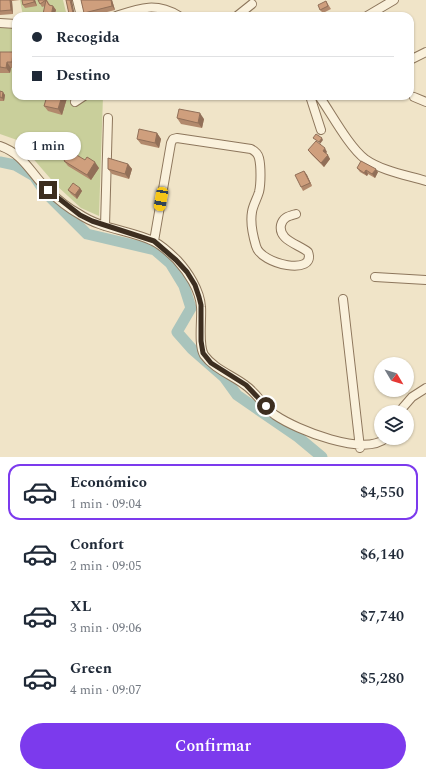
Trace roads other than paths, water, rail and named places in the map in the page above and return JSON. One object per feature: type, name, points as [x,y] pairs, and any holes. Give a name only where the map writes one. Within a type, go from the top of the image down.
[{"type":"street","points":[[77,0],[80,12]]},
{"type":"street","points":[[374,12],[394,0]]},
{"type":"street","points":[[241,12],[252,4]]},
{"type":"street","points":[[130,12],[148,7],[158,7],[170,12]]},
{"type":"street","points":[[0,23],[12,24]]},
{"type":"street","points":[[414,58],[426,52]]},
{"type":"street","points":[[414,97],[426,102]]},
{"type":"street","points":[[311,100],[321,130]]},
{"type":"street","points":[[322,100],[352,144],[364,158],[393,172],[426,181]]},
{"type":"street","points":[[105,226],[108,118]]},
{"type":"street","points":[[154,241],[171,143],[173,139],[177,138],[251,149],[259,157],[260,185],[252,211],[251,220],[256,247],[261,255],[269,260],[286,265],[305,265],[310,256],[308,252],[284,238],[280,229],[282,221],[285,218],[296,214]]},
{"type":"street","points":[[0,146],[10,150],[20,157],[48,190],[80,215],[105,226],[154,241],[176,260],[187,272],[195,285],[201,305],[201,341],[203,353],[211,363],[246,385],[274,414],[298,429],[342,446],[368,448],[377,445]]},
{"type":"street","points":[[375,277],[426,280]]},
{"type":"street","points":[[343,299],[360,448]]},
{"type":"street","points":[[405,405],[412,397],[426,388]]},
{"type":"waterway","points":[[0,162],[15,165],[34,176],[45,192],[87,234],[155,250],[170,263],[184,286],[191,308],[177,332],[192,349],[224,377],[237,395],[298,437],[322,457]]}]
